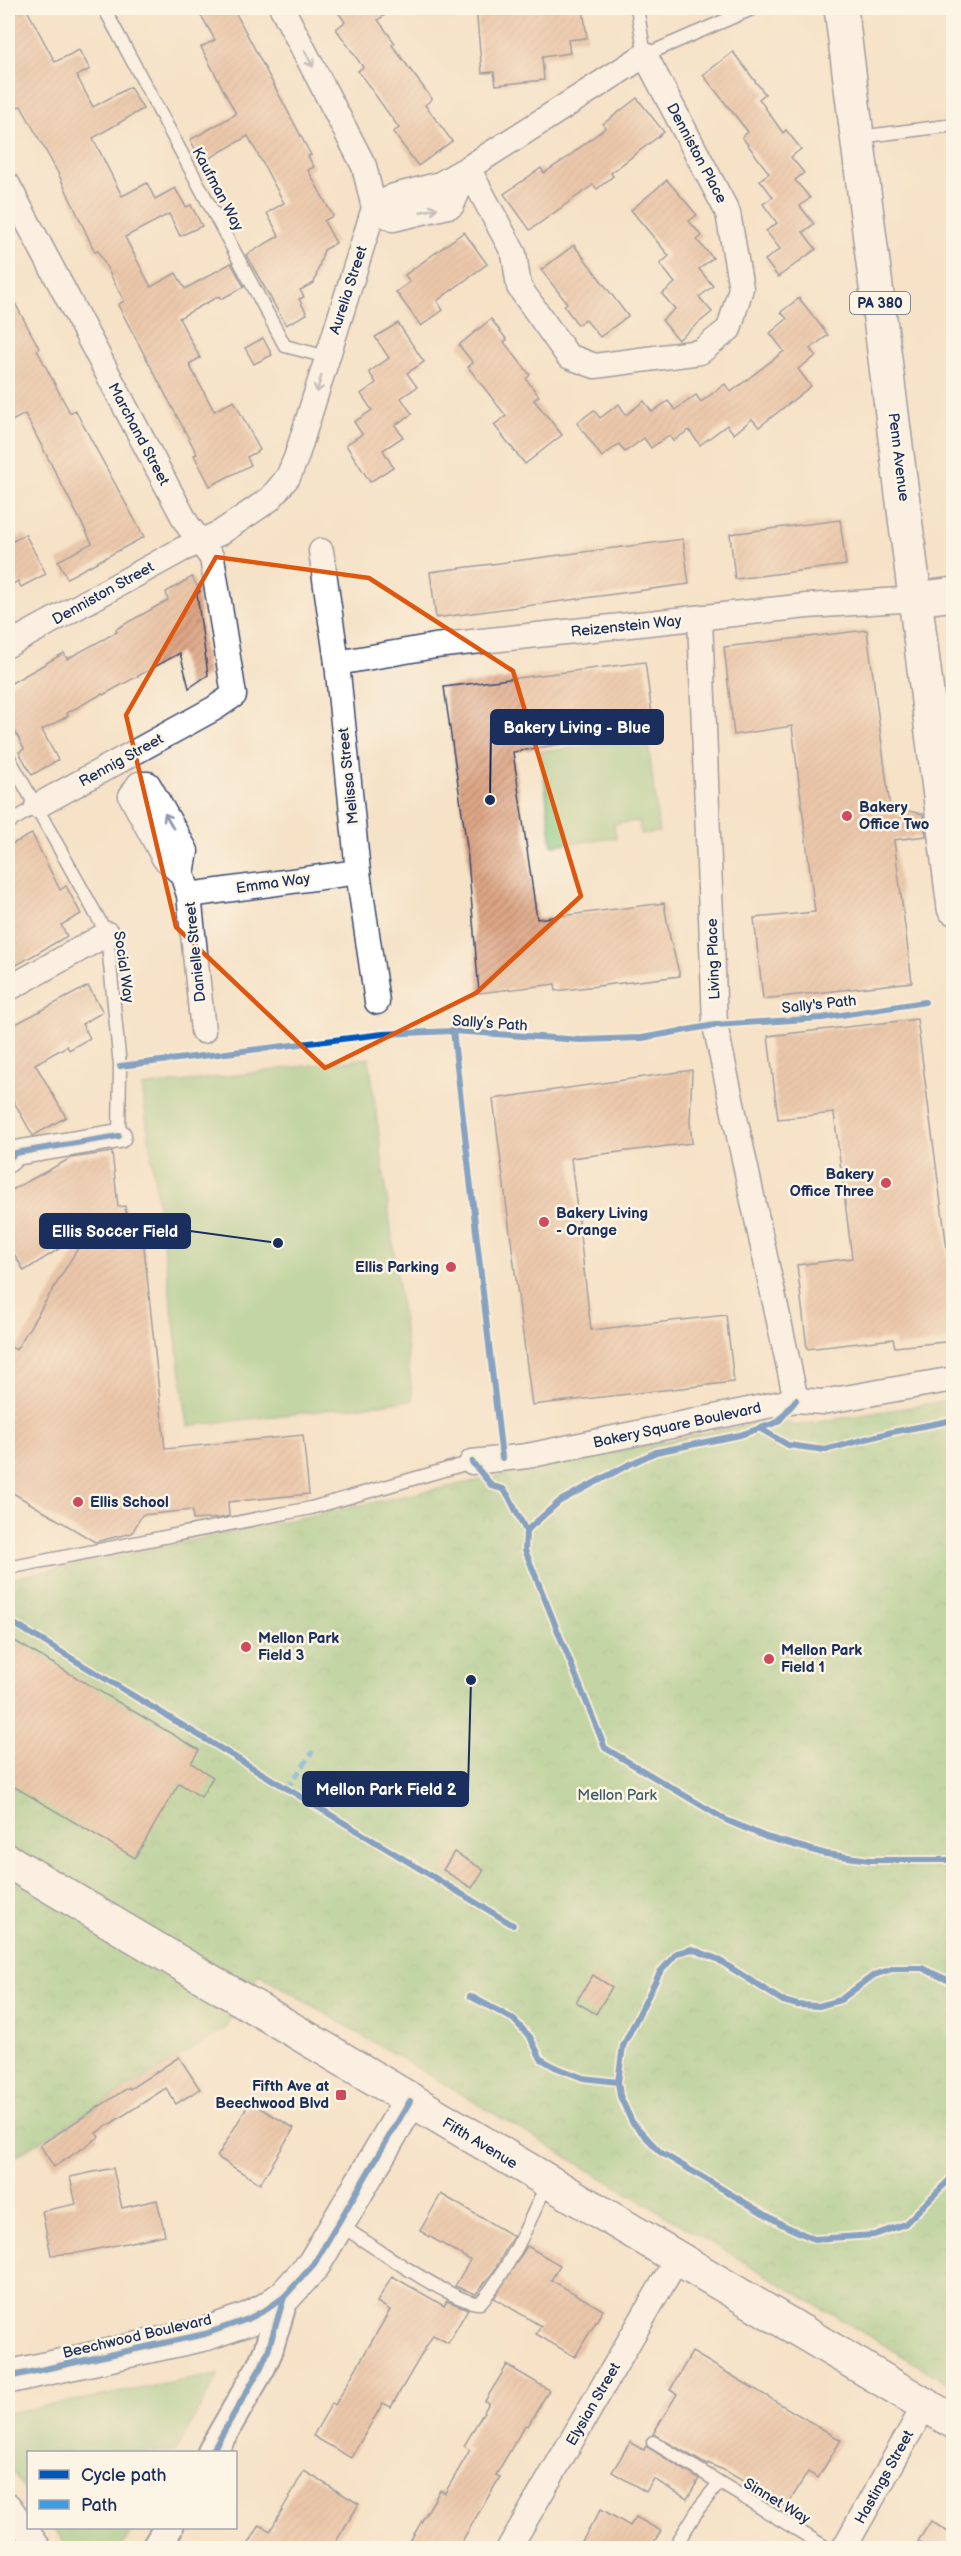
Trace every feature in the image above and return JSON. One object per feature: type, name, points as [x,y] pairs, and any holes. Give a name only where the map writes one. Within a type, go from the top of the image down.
[{"type":"main road","name":"Penn Avenue","points":[[841,8],[917,598],[922,661],[954,908]]},
{"type":"main road","points":[[917,598],[954,594]]},
{"type":"main road","name":"Fifth Avenue","points":[[8,1861],[547,2183],[954,2422]]},
{"type":"main road","name":"Beechwood Boulevard","points":[[8,2377],[205,2334],[248,2319],[284,2297],[314,2264],[410,2101]]},
{"type":"street","points":[[282,8],[364,166],[374,208],[394,196],[440,184],[645,55]]},
{"type":"street","name":"Denniston Place","points":[[468,168],[514,254],[519,287],[568,356],[595,366],[700,352],[729,329],[741,288],[728,213],[645,55]]},
{"type":"street","name":"Marchand Street","points":[[8,185],[187,524],[212,558],[234,695]]},
{"type":"street","name":"Aurelia Street","points":[[200,542],[220,533],[270,499],[288,477],[303,437],[374,208]]},
{"type":"street","name":"Denniston Street","points":[[8,645],[183,549],[200,542]]},
{"type":"street","name":"Melissa Street","points":[[321,551],[337,663],[358,872],[377,1002]]},
{"type":"street","name":"Reizenstein Way","points":[[337,663],[435,646],[807,606],[917,598]]},
{"type":"street","name":"Living Place","points":[[700,618],[715,1025],[796,1400]]},
{"type":"street","name":"Rennig Street","points":[[37,807],[215,708],[234,695]]},
{"type":"street","name":"Emma Way","points":[[185,885],[358,872]]},
{"type":"street","name":"Danielle Street","points":[[185,885],[204,1031]]},
{"type":"street","points":[[8,989],[107,934]]},
{"type":"street","points":[[10,1152],[119,1136]]},
{"type":"street","name":"Bakery Square Boulevard","points":[[472,1462],[527,1456],[796,1400],[822,1402],[954,1379]]},
{"type":"street","name":"Elysian Street","points":[[509,2548],[677,2259]]},
{"type":"street","points":[[213,2451],[261,2367],[284,2297]]},
{"type":"street","name":"Hastings Street","points":[[843,2548],[925,2405]]},
{"type":"street","points":[[8,2505],[39,2548]]},
{"type":"street","points":[[156,2548],[167,2529]]},
{"type":"lane","name":"Kaufman Way","points":[[104,8],[285,346],[327,357]]},
{"type":"lane","points":[[637,8],[645,55],[754,8]]},
{"type":"lane","points":[[858,137],[954,125]]},
{"type":"lane","name":"Social Way","points":[[8,756],[107,934],[120,1066],[119,1136]]},
{"type":"lane","name":"Rennig Street","points":[[8,824],[37,807]]},
{"type":"lane","points":[[8,1568],[311,1508],[472,1462]]},
{"type":"lane","points":[[339,2224],[434,2284],[472,2304],[480,2303],[491,2290],[524,2234],[547,2183]]},
{"type":"lane","points":[[653,2442],[719,2483]]},
{"type":"lane","name":"Sinnet Way","points":[[674,2548],[699,2508],[719,2483],[827,2548]]},
{"type":"highlighted area","points":[[216,557],[369,578],[513,671],[581,896],[476,993],[325,1068],[176,927],[126,715]]},
{"type":"green space","points":[[648,740],[659,832],[641,834],[639,821],[614,824],[616,838],[552,845],[541,751]]},
{"type":"green space","points":[[369,1058],[413,1400],[188,1426],[142,1087]]},
{"type":"green space","name":"Mellon Park","points":[[953,1400],[953,2386],[259,1974],[225,2029],[8,2161],[8,1579],[777,1418],[795,1426]]},
{"type":"green space","points":[[219,2374],[176,2451],[27,2451],[27,2493],[8,2465],[8,2413]]},
{"type":"green space","points":[[54,2529],[132,2529],[121,2548],[69,2548]]},
{"type":"building","points":[[8,8],[26,8],[55,62],[79,50],[90,69],[77,76],[93,107],[130,87],[143,109],[93,138],[122,196],[147,183],[155,199],[175,188],[186,207],[191,205],[202,226],[180,236],[169,214],[125,237],[151,287],[176,273],[185,289],[231,263],[244,287],[221,299],[219,296],[179,318],[200,358],[189,364],[214,411],[234,401],[260,450],[247,457],[251,465],[210,486],[194,455],[197,454],[118,305],[124,301],[98,251],[95,252],[58,173],[21,106],[17,107],[8,89]]},
{"type":"building","points":[[197,8],[233,8],[311,155],[308,156],[314,167],[308,170],[333,216],[324,221],[336,243],[324,250],[314,283],[300,290],[304,297],[299,299],[307,314],[286,325],[246,255],[279,236],[267,213],[284,203],[248,136],[203,162],[190,140],[236,114],[201,47],[215,40]]},
{"type":"building","points":[[335,8],[395,8],[378,20],[395,43],[392,45],[432,99],[425,105],[452,141],[418,166],[393,132],[399,128],[358,71],[363,67],[336,29],[345,22]]},
{"type":"building","points":[[476,8],[583,8],[587,38],[568,40],[570,53],[542,57],[544,80],[496,85],[494,72],[482,73]]},
{"type":"building","points":[[733,52],[765,94],[759,99],[783,133],[786,130],[801,149],[791,157],[804,173],[795,180],[810,198],[800,206],[814,224],[803,232],[816,249],[778,277],[765,260],[780,249],[766,231],[777,223],[763,204],[773,197],[760,180],[769,173],[742,137],[748,132],[703,75]]},
{"type":"building","points":[[637,98],[664,132],[611,173],[613,176],[597,189],[593,185],[530,230],[504,194],[541,168],[544,173],[564,160],[605,128],[603,124]]},
{"type":"building","points":[[667,180],[697,215],[689,221],[702,236],[697,240],[713,258],[699,269],[713,286],[699,297],[712,312],[678,340],[662,320],[675,309],[662,294],[675,283],[660,264],[669,256],[631,210]]},
{"type":"building","points":[[464,232],[487,264],[437,301],[443,310],[421,326],[396,292],[410,282],[405,275]]},
{"type":"building","points":[[574,245],[628,316],[600,337],[585,319],[578,325],[564,306],[567,303],[541,270]]},
{"type":"building","points":[[8,290],[70,413],[75,410],[144,537],[67,578],[58,561],[92,543],[25,414],[8,423]]},
{"type":"building","points":[[799,298],[828,335],[810,349],[816,356],[798,369],[811,386],[759,427],[752,419],[734,434],[727,425],[700,445],[689,430],[673,441],[669,435],[651,448],[644,438],[625,452],[619,444],[602,457],[577,423],[594,410],[600,418],[619,404],[626,415],[644,401],[652,412],[668,401],[675,410],[696,395],[701,402],[725,384],[731,392],[784,351],[770,333],[787,319],[781,312]]},
{"type":"building","points":[[491,319],[507,340],[504,342],[530,375],[526,379],[539,396],[534,400],[562,435],[525,464],[494,425],[506,416],[468,367],[473,363],[459,345]]},
{"type":"building","points":[[398,323],[424,362],[407,373],[417,387],[401,398],[412,414],[395,425],[403,437],[383,450],[393,467],[370,482],[346,445],[362,434],[354,422],[372,410],[361,394],[376,383],[369,372],[389,358],[375,337]]},
{"type":"building","points":[[263,338],[272,355],[254,364],[245,348]]},
{"type":"building","points":[[840,520],[846,565],[735,579],[730,534]]},
{"type":"building","points":[[25,534],[46,574],[21,587],[18,581],[8,587],[8,544]]},
{"type":"building","points":[[683,539],[689,584],[436,618],[430,572]]},
{"type":"building","points":[[192,577],[200,591],[197,594],[208,675],[189,688],[180,653],[67,713],[68,716],[42,730],[58,760],[32,775],[19,752],[24,749],[8,717],[8,685],[64,653],[67,659],[117,632],[116,629],[168,600],[166,592]]},
{"type":"building","name":"Bakery Office Two","points":[[867,630],[890,807],[923,814],[926,836],[894,840],[912,982],[763,999],[754,918],[815,912],[792,726],[734,735],[724,647]]},
{"type":"building","points":[[645,662],[654,729],[513,752],[537,919],[664,903],[680,976],[556,991],[555,984],[479,993],[467,847],[444,687]]},
{"type":"building","points":[[32,834],[60,890],[66,886],[81,914],[61,925],[67,936],[8,970],[8,846]]},
{"type":"building","points":[[88,986],[103,1012],[82,1024],[90,1038],[69,1050],[67,1046],[35,1064],[66,1117],[33,1136],[8,1091],[8,1028]]},
{"type":"building","name":"Bakery Office Three","points":[[917,1019],[954,1303],[954,1341],[895,1347],[893,1339],[807,1349],[797,1265],[852,1258],[834,1113],[778,1119],[768,1036]]},
{"type":"building","name":"Bakery Living - Orange","points":[[692,1070],[690,1123],[692,1143],[571,1158],[591,1330],[726,1315],[734,1382],[532,1405],[493,1099]]},
{"type":"building","name":"Ellis School","points":[[112,1152],[118,1207],[125,1206],[127,1220],[141,1218],[165,1449],[303,1435],[309,1494],[228,1502],[229,1516],[220,1518],[193,1520],[192,1510],[142,1515],[132,1533],[95,1542],[8,1490],[8,1345],[16,1350],[89,1230],[24,1271],[8,1244],[8,1192],[71,1158]]},
{"type":"building","points":[[8,1637],[199,1750],[191,1763],[213,1777],[201,1797],[179,1783],[135,1858],[8,1783]]},
{"type":"building","points":[[454,1852],[484,1870],[472,1888],[443,1870]]},
{"type":"building","points":[[593,1975],[612,1987],[596,2014],[576,2002]]},
{"type":"building","points":[[179,2057],[200,2089],[176,2104],[166,2088],[96,2133],[99,2137],[54,2167],[40,2145]]},
{"type":"building","points":[[250,2102],[294,2128],[260,2184],[217,2157]]},
{"type":"building","points":[[113,2168],[122,2208],[157,2200],[165,2235],[78,2253],[51,2255],[42,2211],[76,2204],[70,2177]]},
{"type":"building","points":[[441,2194],[513,2236],[494,2271],[476,2294],[455,2286],[470,2260],[420,2231]]},
{"type":"building","points":[[527,2246],[560,2265],[551,2280],[603,2310],[575,2357],[536,2334],[541,2326],[494,2298]]},
{"type":"building","points":[[392,2276],[444,2306],[447,2301],[468,2309],[448,2343],[433,2335],[391,2407],[383,2403],[351,2458],[313,2436],[332,2403],[335,2405],[390,2310],[377,2302]]},
{"type":"building","points":[[692,2352],[841,2440],[818,2478],[808,2472],[787,2506],[653,2434],[677,2394],[670,2390]]},
{"type":"building","points":[[507,2365],[549,2390],[528,2426],[525,2425],[496,2475],[500,2477],[458,2548],[406,2548],[440,2490],[445,2493],[470,2450],[464,2446],[489,2403],[485,2401]]},
{"type":"building","points":[[630,2442],[644,2450],[646,2446],[699,2479],[687,2499],[654,2479],[646,2492],[612,2472]]},
{"type":"building","points":[[304,2471],[359,2504],[332,2548],[246,2548],[260,2525],[270,2531]]},
{"type":"building","points":[[601,2509],[630,2526],[636,2517],[661,2531],[650,2548],[578,2548]]},
{"type":"building","points":[[931,2521],[954,2536],[954,2548],[929,2548],[918,2541]]},
{"type":"marked path","points":[[287,1789],[313,1751]]},
{"type":"cycle path","name":"Sally's Path","points":[[120,1066],[383,1034],[453,1031],[581,1040],[642,1038],[715,1025],[822,1018],[925,1002]]},
{"type":"cycle path","name":"Sally’s Path","points":[[453,1031],[502,1458]]},
{"type":"cycle path","points":[[8,1160],[15,1153],[119,1136]]},
{"type":"cycle path","points":[[796,1400],[778,1422],[740,1435],[656,1452],[560,1501],[526,1531],[525,1550],[605,1748],[726,1820],[766,1837],[826,1854],[870,1860],[954,1860]]},
{"type":"cycle path","points":[[759,1428],[788,1445],[825,1450],[892,1432],[954,1420]]},
{"type":"cycle path","points":[[472,1462],[492,1486],[503,1489],[508,1495],[526,1531]]},
{"type":"cycle path","points":[[8,1620],[513,1925]]},
{"type":"cycle path","points":[[954,1983],[922,1968],[895,1968],[874,1975],[840,2000],[819,2006],[798,2005],[783,2001],[717,1959],[692,1949],[677,1953],[660,1972],[623,2046],[618,2082],[620,2096],[632,2122],[660,2152],[783,2225],[814,2239],[874,2235],[905,2224],[954,2175]]},
{"type":"cycle path","points":[[470,1996],[513,2019],[530,2037],[541,2059],[583,2078],[618,2082]]},
{"type":"cycle path","points":[[8,2377],[205,2334],[248,2319],[267,2309],[284,2297],[314,2264],[410,2101]]},
{"type":"cycle path","points":[[213,2451],[261,2367],[284,2297]]},
{"type":"place","name":"Bakery Living - Blue","points":[[490,800]]},
{"type":"place","name":"Bakery Office Two","points":[[847,816]]},
{"type":"place","name":"Bakery Office Three","points":[[886,1183]]},
{"type":"place","name":"Bakery Living - Orange","points":[[544,1222]]},
{"type":"place","name":"Ellis Soccer Field","points":[[278,1243]]},
{"type":"place","name":"Ellis Parking","points":[[451,1267]]},
{"type":"place","name":"Ellis School","points":[[78,1502]]},
{"type":"place","name":"Mellon Park Field 3","points":[[246,1647]]},
{"type":"place","name":"Mellon Park Field 1","points":[[769,1659]]},
{"type":"place","name":"Mellon Park Field 2","points":[[471,1680]]},
{"type":"place","name":"Fifth Ave at Beechwood Blvd","points":[[341,2095]]}]
